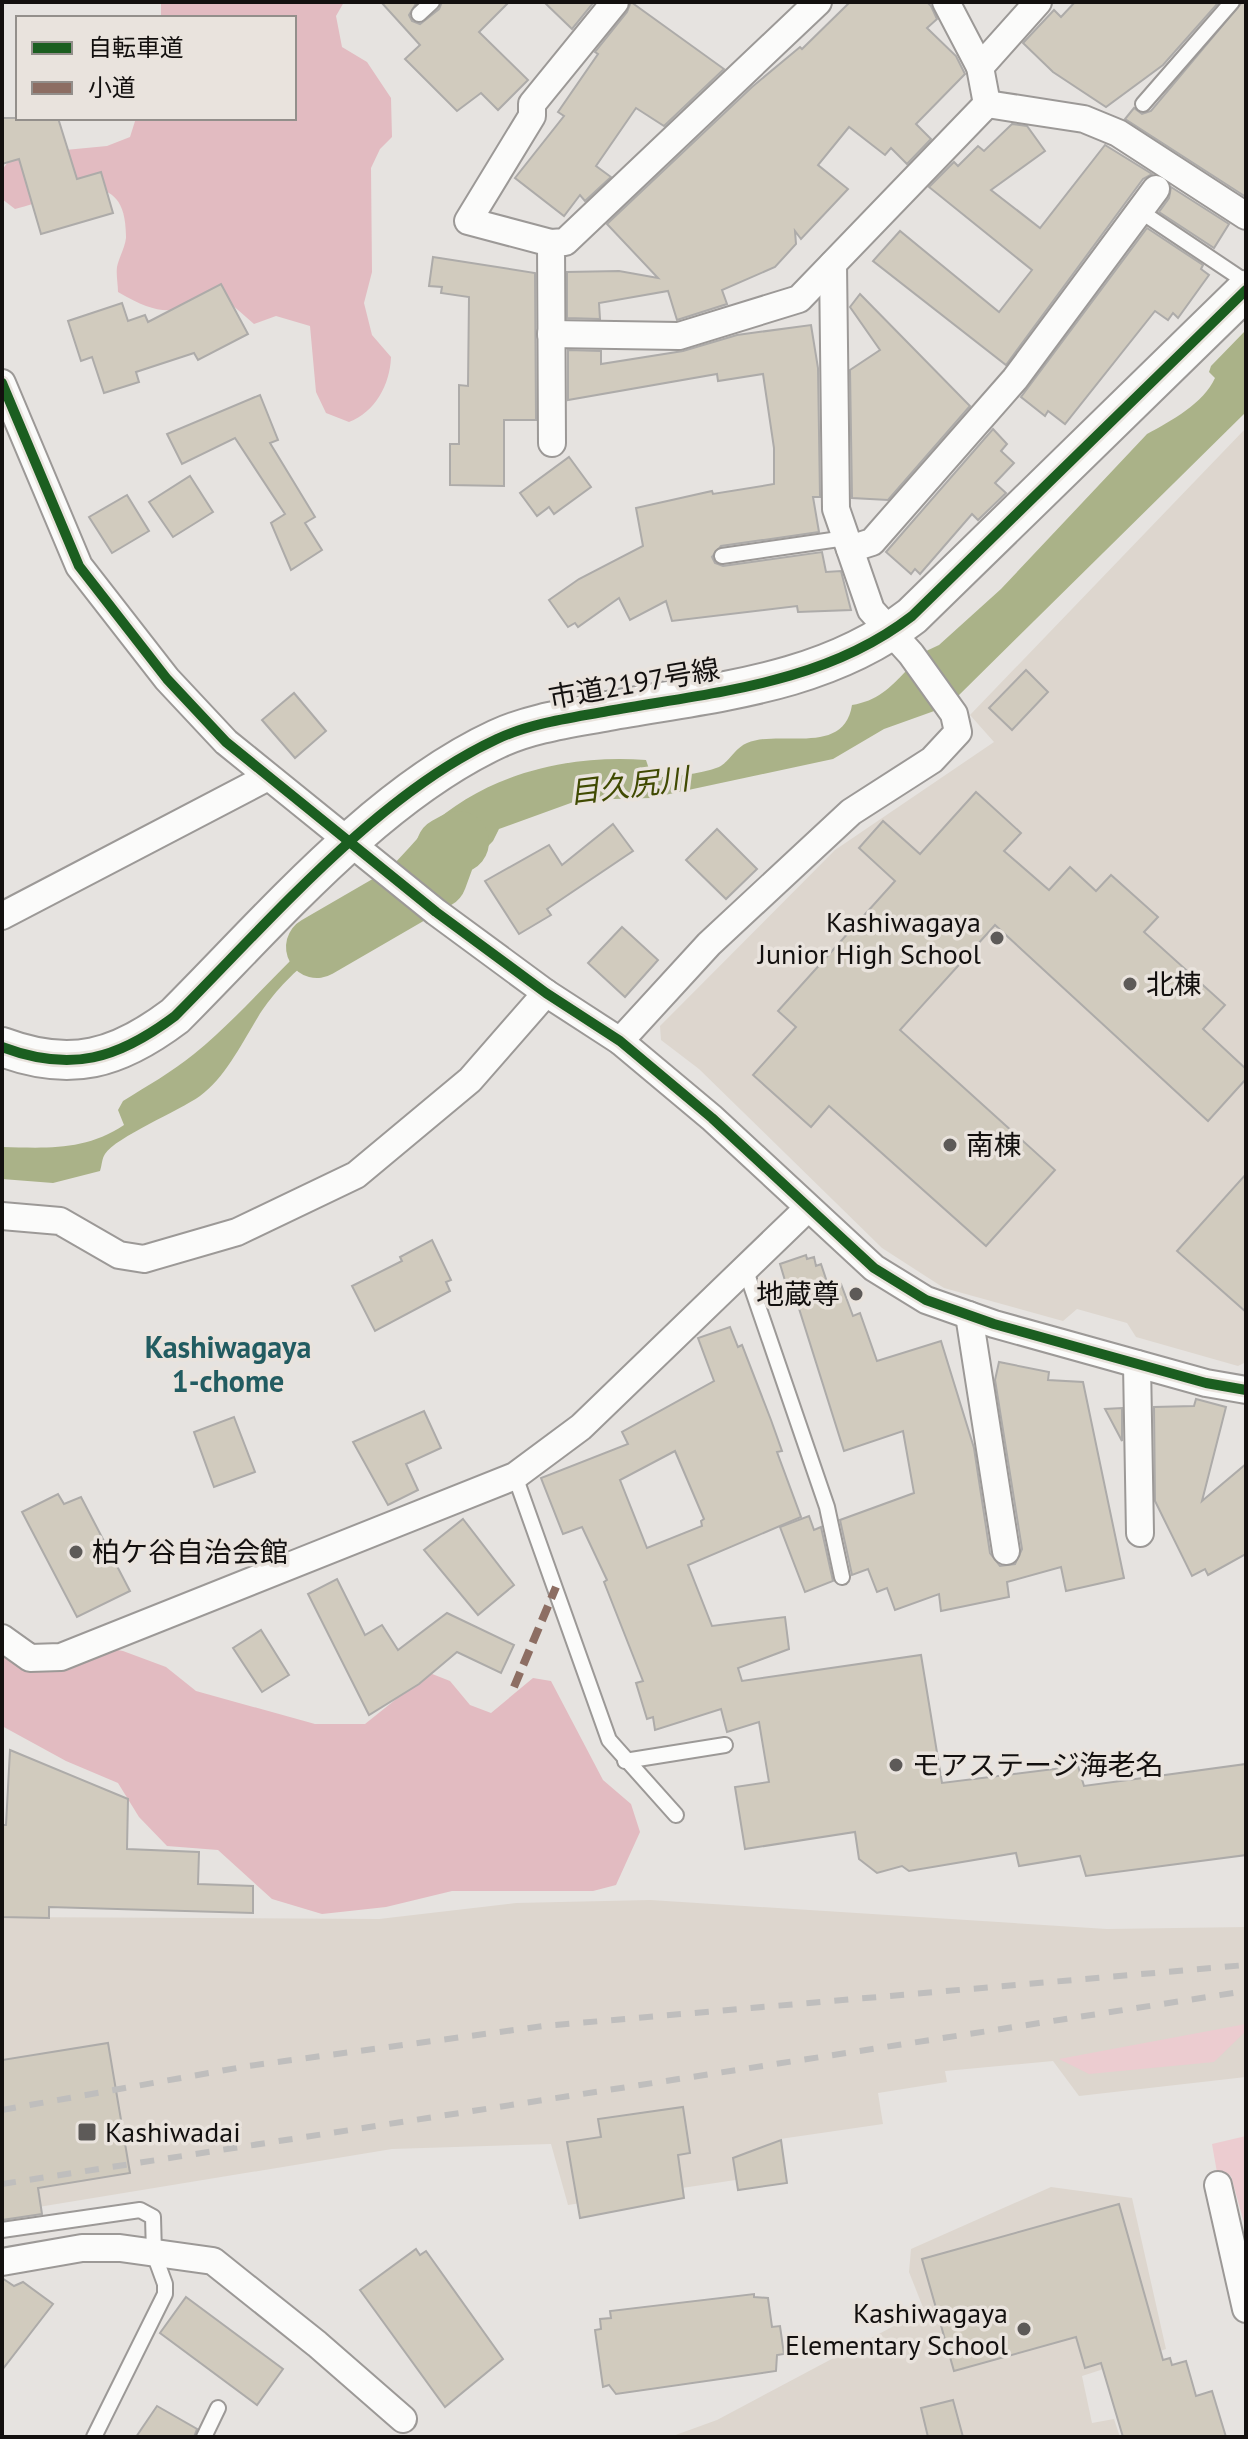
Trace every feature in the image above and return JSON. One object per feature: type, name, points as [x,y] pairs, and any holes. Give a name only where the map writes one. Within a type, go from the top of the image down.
[{"type":"street","points":[[615,2],[532,104],[532,116],[468,221],[551,243],[565,242],[818,2]]},
{"type":"street","points":[[946,2],[980,67],[987,104]]},
{"type":"street","points":[[980,67],[1038,2]]},
{"type":"street","points":[[551,334],[679,336],[799,299],[987,104]]},
{"type":"street","points":[[987,104],[1084,119],[1118,133],[1246,216]]},
{"type":"street","points":[[848,544],[872,542],[1015,379],[1156,189]]},
{"type":"street","points":[[551,243],[552,443]]},
{"type":"street","points":[[620,1041],[709,944],[851,812],[932,760],[958,732],[954,714],[948,705],[871,610],[836,509],[833,264]]},
{"type":"street","name":"市道2197号線","points":[[2,1047],[53,1062],[87,1060],[117,1051],[149,1036],[175,1016],[349,842],[447,767],[498,739],[543,723],[755,687],[850,656],[900,644],[912,616],[1246,290]]},
{"type":"street","points":[[2,383],[79,566],[167,679],[226,742],[430,907],[546,993],[620,1041],[712,1118],[874,1268],[926,1300],[969,1315],[1137,1364],[1246,1390]]},
{"type":"street","points":[[2,916],[268,777]]},
{"type":"street","points":[[2,1216],[60,1221],[119,1255],[144,1259],[237,1232],[356,1175],[470,1080],[546,993]]},
{"type":"street","points":[[2,1638],[30,1658],[61,1657],[515,1476],[581,1427],[808,1208]]},
{"type":"street","points":[[969,1315],[1006,1551]]},
{"type":"street","points":[[1137,1364],[1140,1533]]},
{"type":"street","points":[[1218,2185],[1246,2309]]},
{"type":"street","points":[[2,2262],[82,2248],[120,2248],[213,2261],[317,2344],[403,2419]]},
{"type":"lane","points":[[419,14],[432,2]]},
{"type":"lane","points":[[1143,104],[1232,2]]},
{"type":"lane","points":[[1140,211],[1246,282]]},
{"type":"lane","points":[[722,556],[848,544]]},
{"type":"lane","points":[[745,1268],[827,1507],[842,1577]]},
{"type":"lane","points":[[515,1476],[609,1740],[676,1815]]},
{"type":"lane","points":[[625,1761],[725,1745]]},
{"type":"lane","points":[[2,2230],[140,2210],[153,2217],[154,2254],[165,2284],[165,2294],[94,2437]]},
{"type":"lane","points":[[204,2437],[218,2408]]},
{"type":"shaded area","points":[[161,2],[344,2],[336,16],[342,47],[367,62],[391,98],[392,137],[380,149],[371,168],[372,272],[364,303],[372,335],[391,357],[390,367],[379,396],[366,412],[349,422],[326,413],[316,392],[310,326],[276,316],[254,324],[222,296],[169,310],[147,306],[118,292],[117,267],[126,238],[123,213],[116,198],[103,191],[88,189],[15,209],[2,199],[2,170],[13,155],[107,146],[130,137],[135,120],[296,120],[296,16],[161,16]]},
{"type":"shaded area","name":"Kashiwagaya Junior High School","points":[[1246,428],[1246,1362],[1238,1366],[1136,1337],[1127,1323],[1077,1309],[1063,1321],[944,1288],[882,1248],[699,1069],[661,1040],[660,1026],[835,850],[994,742],[970,715]]},
{"type":"shaded area","points":[[95,1646],[123,1651],[166,1667],[196,1691],[315,1724],[365,1724],[395,1700],[417,1668],[450,1681],[470,1705],[491,1713],[533,1678],[551,1681],[603,1780],[631,1804],[640,1832],[616,1885],[593,1891],[452,1891],[386,1907],[322,1914],[272,1899],[218,1850],[167,1846],[139,1817],[118,1783],[66,1761],[2,1726],[2,1654]]},
{"type":"shaded area","points":[[650,1900],[1107,1929],[1246,1927],[1246,2077],[1079,2096],[1053,2061],[945,2071],[947,2082],[878,2093],[883,2124],[780,2139],[783,2173],[568,2205],[551,2144],[392,2149],[2,2213],[2,1917],[379,1919],[516,1903]]},
{"type":"shaded area","points":[[1246,2024],[1246,2031],[1214,2062],[1089,2074],[1059,2059]]},
{"type":"shaded area","points":[[1246,2136],[1246,2230],[1231,2176],[1218,2178],[1212,2144]]},
{"type":"shaded area","name":"Kashiwagaya Elementary School","points":[[1051,2187],[1132,2198],[1166,2349],[1082,2376],[1092,2423],[1114,2419],[1120,2437],[670,2437],[717,2420],[924,2310],[909,2272],[911,2249]]},
{"type":"water","points":[[1246,330],[1246,412],[955,699],[922,653],[939,645],[1001,589],[1147,434],[1186,410],[1203,395],[1215,378],[1209,372],[1211,366]]},
{"type":"water","points":[[907,670],[937,710],[884,729],[833,759],[651,798],[579,800],[499,829],[493,841],[435,901],[393,865],[450,810],[501,781],[558,765],[617,759],[646,760],[652,778],[711,770],[723,765],[747,743],[761,739],[824,736],[837,731],[847,721],[852,705],[882,693]]},
{"type":"water","points":[[376,891],[411,919],[391,933],[372,932],[334,944],[298,970],[269,1001],[225,1070],[200,1096],[111,1147],[104,1156],[100,1171],[53,1183],[2,1179],[2,1147],[80,1144],[124,1125],[118,1110],[123,1101],[194,1054],[304,947],[350,908]]},
{"type":"building","points":[[381,2],[417,2],[409,15],[412,21],[420,24],[439,9],[442,2],[509,2],[479,32],[528,80],[498,110],[481,93],[457,111],[405,59],[420,45]]},
{"type":"building","points":[[544,2],[594,2],[572,29]]},
{"type":"building","points":[[631,2],[724,69],[664,126],[636,108],[596,166],[611,177],[585,201],[580,195],[564,216],[515,178],[564,116],[558,112]]},
{"type":"building","points":[[850,2],[927,2],[931,6],[937,19],[927,28],[956,56],[965,74],[916,124],[931,139],[907,164],[891,148],[885,155],[849,127],[818,165],[848,189],[801,239],[795,231],[796,244],[775,267],[722,290],[727,304],[677,320],[668,291],[599,303],[600,319],[567,318],[567,272],[619,271],[658,278],[607,224],[752,87],[800,47],[802,49]]},
{"type":"building","points":[[1075,2],[1219,2],[1163,65],[1106,107],[1053,72],[1023,43],[1054,10],[1061,17]]},
{"type":"building","points":[[1242,2],[1246,2],[1246,197],[1125,119],[1134,108],[1142,114],[1151,111]]},
{"type":"building","points":[[2,118],[59,120],[77,179],[101,172],[113,213],[41,234],[19,159],[2,164]]},
{"type":"building","points":[[1012,124],[1027,126],[1045,151],[991,190],[1040,228],[1105,145],[1152,174],[1143,179],[1006,365],[873,261],[900,231],[999,312],[1032,270],[929,187],[954,162],[958,166],[978,146],[984,151]]},
{"type":"building","points":[[1171,187],[1229,224],[1214,248],[1159,212],[1169,198]]},
{"type":"building","points":[[1147,228],[1203,265],[1201,269],[1209,275],[1178,318],[1173,313],[1168,320],[1155,311],[1065,424],[1048,411],[1045,416],[1021,397]]},
{"type":"building","points":[[433,257],[535,273],[536,420],[504,420],[504,486],[450,485],[450,444],[459,444],[459,385],[468,386],[469,297],[441,293],[442,287],[429,286]]},
{"type":"building","points":[[221,284],[248,334],[198,360],[194,353],[136,372],[139,382],[104,393],[92,357],[81,361],[68,321],[122,303],[128,321],[145,315],[148,322]]},
{"type":"building","points":[[860,294],[970,406],[888,500],[852,498],[850,370],[880,350],[850,307]]},
{"type":"building","points":[[811,325],[818,368],[820,497],[813,497],[819,532],[721,546],[712,557],[715,563],[723,566],[822,552],[826,572],[841,571],[851,610],[798,612],[797,606],[672,621],[666,601],[630,620],[619,598],[578,627],[575,623],[568,627],[549,600],[579,579],[643,546],[636,508],[712,491],[713,494],[774,484],[774,448],[763,374],[718,381],[717,374],[568,400],[568,350],[601,351],[601,364],[683,351],[737,335]]},
{"type":"building","points":[[260,395],[278,440],[270,443],[315,517],[305,523],[322,550],[291,570],[271,523],[285,514],[235,438],[182,464],[167,434]]},
{"type":"building","points":[[993,429],[1007,444],[1001,451],[1014,463],[995,483],[1006,493],[978,520],[972,514],[920,574],[915,569],[911,574],[886,552]]},
{"type":"building","points":[[569,457],[591,487],[554,514],[549,507],[537,516],[520,493]]},
{"type":"building","points":[[190,476],[213,512],[173,537],[149,502]]},
{"type":"building","points":[[127,495],[149,531],[112,553],[89,517]]},
{"type":"building","points":[[1026,670],[1048,692],[1012,730],[989,708]]},
{"type":"building","points":[[294,693],[326,731],[295,758],[262,720]]},
{"type":"building","points":[[976,792],[1021,833],[1004,851],[1049,890],[1070,867],[1096,891],[1111,875],[1158,917],[1144,932],[1225,1005],[1203,1029],[1246,1069],[1246,1079],[1208,1121],[995,925],[900,1030],[1055,1170],[986,1246],[829,1106],[811,1127],[753,1075],[796,1027],[778,1011],[895,881],[859,848],[883,821],[920,854]]},
{"type":"building","points":[[613,824],[633,851],[547,909],[551,915],[519,934],[485,881],[549,845],[562,865]]},
{"type":"building","points":[[717,829],[757,869],[726,899],[686,860]]},
{"type":"building","points":[[622,927],[658,960],[625,997],[588,963]]},
{"type":"building","points":[[1246,1174],[1246,1312],[1177,1251]]},
{"type":"building","points":[[432,1240],[451,1280],[446,1282],[450,1291],[375,1331],[352,1286],[402,1261],[400,1257]]},
{"type":"building","points":[[806,1255],[807,1259],[814,1257],[816,1266],[821,1264],[829,1288],[841,1284],[853,1316],[860,1313],[877,1361],[941,1341],[974,1448],[990,1553],[1000,1566],[1015,1564],[1022,1549],[995,1380],[999,1362],[1049,1372],[1048,1380],[1083,1382],[1124,1578],[1066,1591],[1061,1567],[1007,1582],[1009,1597],[941,1611],[939,1594],[895,1610],[887,1588],[877,1592],[868,1569],[852,1575],[840,1520],[914,1493],[903,1431],[844,1451],[795,1296],[790,1297],[780,1264]]},
{"type":"building","points":[[730,1327],[738,1347],[742,1345],[782,1451],[777,1452],[801,1517],[688,1565],[712,1626],[785,1617],[789,1649],[738,1668],[742,1681],[921,1655],[942,1783],[1078,1766],[1084,1786],[1246,1764],[1246,1855],[1086,1876],[1080,1856],[1019,1866],[1016,1853],[909,1871],[902,1866],[877,1873],[859,1859],[855,1832],[745,1849],[735,1787],[769,1782],[759,1722],[727,1732],[721,1709],[655,1730],[653,1717],[647,1719],[636,1683],[643,1681],[604,1582],[607,1580],[582,1527],[563,1534],[541,1478],[628,1444],[622,1432],[714,1381],[698,1338]],"holes":[[[675,1451],[704,1519],[702,1526],[647,1548],[620,1480]]]},
{"type":"building","points":[[1196,1399],[1226,1407],[1202,1501],[1246,1464],[1246,1554],[1208,1575],[1205,1569],[1192,1576],[1155,1501],[1154,1407],[1194,1406]]},
{"type":"building","points":[[1122,1408],[1122,1441],[1105,1409]]},
{"type":"building","points":[[424,1411],[441,1448],[406,1464],[418,1490],[388,1505],[353,1442]]},
{"type":"building","points":[[234,1417],[255,1472],[214,1487],[194,1432]]},
{"type":"building","name":"柏ケ谷自治会館","points":[[58,1494],[64,1504],[81,1497],[130,1591],[77,1617],[22,1512]]},
{"type":"building","points":[[809,1516],[814,1530],[821,1527],[833,1581],[805,1592],[780,1527]]},
{"type":"building","points":[[463,1519],[514,1585],[478,1615],[424,1550]]},
{"type":"building","points":[[337,1579],[365,1635],[382,1625],[398,1650],[447,1613],[514,1645],[501,1673],[457,1652],[419,1684],[369,1715],[308,1594]]},
{"type":"building","points":[[261,1630],[289,1675],[262,1692],[233,1648]]},
{"type":"building","points":[[10,1750],[128,1799],[127,1849],[199,1852],[198,1884],[253,1886],[253,1913],[49,1907],[49,1918],[2,1917],[2,1825],[6,1825]]},
{"type":"building","points":[[108,2043],[130,2173],[38,2188],[42,2214],[2,2220],[2,2060]]},
{"type":"building","points":[[683,2107],[690,2153],[678,2155],[684,2198],[580,2218],[567,2142],[601,2137],[598,2119]]},
{"type":"building","points":[[781,2140],[787,2183],[738,2190],[733,2158]]},
{"type":"building","points":[[1119,2204],[1163,2360],[1170,2358],[1172,2365],[1186,2361],[1196,2396],[1212,2391],[1226,2437],[1123,2437],[1101,2363],[1085,2368],[1076,2337],[954,2371],[922,2259]]},
{"type":"building","points":[[416,2249],[420,2255],[426,2251],[503,2359],[445,2407],[360,2290]]},
{"type":"building","points":[[2,2278],[14,2286],[23,2282],[53,2304],[2,2370]]},
{"type":"building","points":[[754,2294],[754,2297],[768,2298],[772,2327],[780,2326],[784,2354],[777,2355],[776,2371],[616,2394],[609,2385],[603,2387],[595,2330],[601,2329],[600,2319],[611,2318],[610,2311]]},
{"type":"building","points":[[186,2297],[283,2369],[257,2405],[160,2333]]},
{"type":"building","points":[[953,2400],[963,2437],[928,2437],[921,2408]]},
{"type":"building","points":[[157,2406],[197,2429],[194,2437],[136,2437]]},
{"type":"waterway","name":"目久尻川","points":[[317,947],[436,878],[447,848],[458,842]]},
{"type":"railway","points":[[2,2110],[248,2066],[544,2026],[1246,1965]]},
{"type":"railway","points":[[2,2184],[1246,1991]]},
{"type":"marked path","points":[[514,1687],[556,1587]]},
{"type":"cycle path","points":[[2,1047],[27,1055],[72,1060],[113,1052],[154,1031],[175,1016],[286,902],[367,826],[452,763],[497,739],[551,722],[767,682],[842,657],[878,639],[912,616],[1246,290]]},
{"type":"cycle path","points":[[2,383],[79,566],[167,679],[226,742],[436,912],[546,993],[620,1041],[712,1118],[874,1268],[926,1300],[994,1324],[1206,1383],[1246,1390]]},
{"type":"place","name":"Kashiwagaya Junior High School","points":[[997,938]]},
{"type":"place","name":"北棟","points":[[1130,984]]},
{"type":"place","name":"南棟","points":[[950,1145]]},
{"type":"place","name":"地蔵尊","points":[[856,1294]]},
{"type":"place","name":"柏ケ谷自治会館","points":[[76,1552]]},
{"type":"place","name":"モアステージ海老名","points":[[896,1765]]},
{"type":"place","name":"Kashiwadai","points":[[87,2132]]},
{"type":"place","name":"Kashiwagaya Elementary School","points":[[1024,2329]]},
{"type":"district","name":"Kashiwagaya 1-chome","points":[[228,1365]]}]
